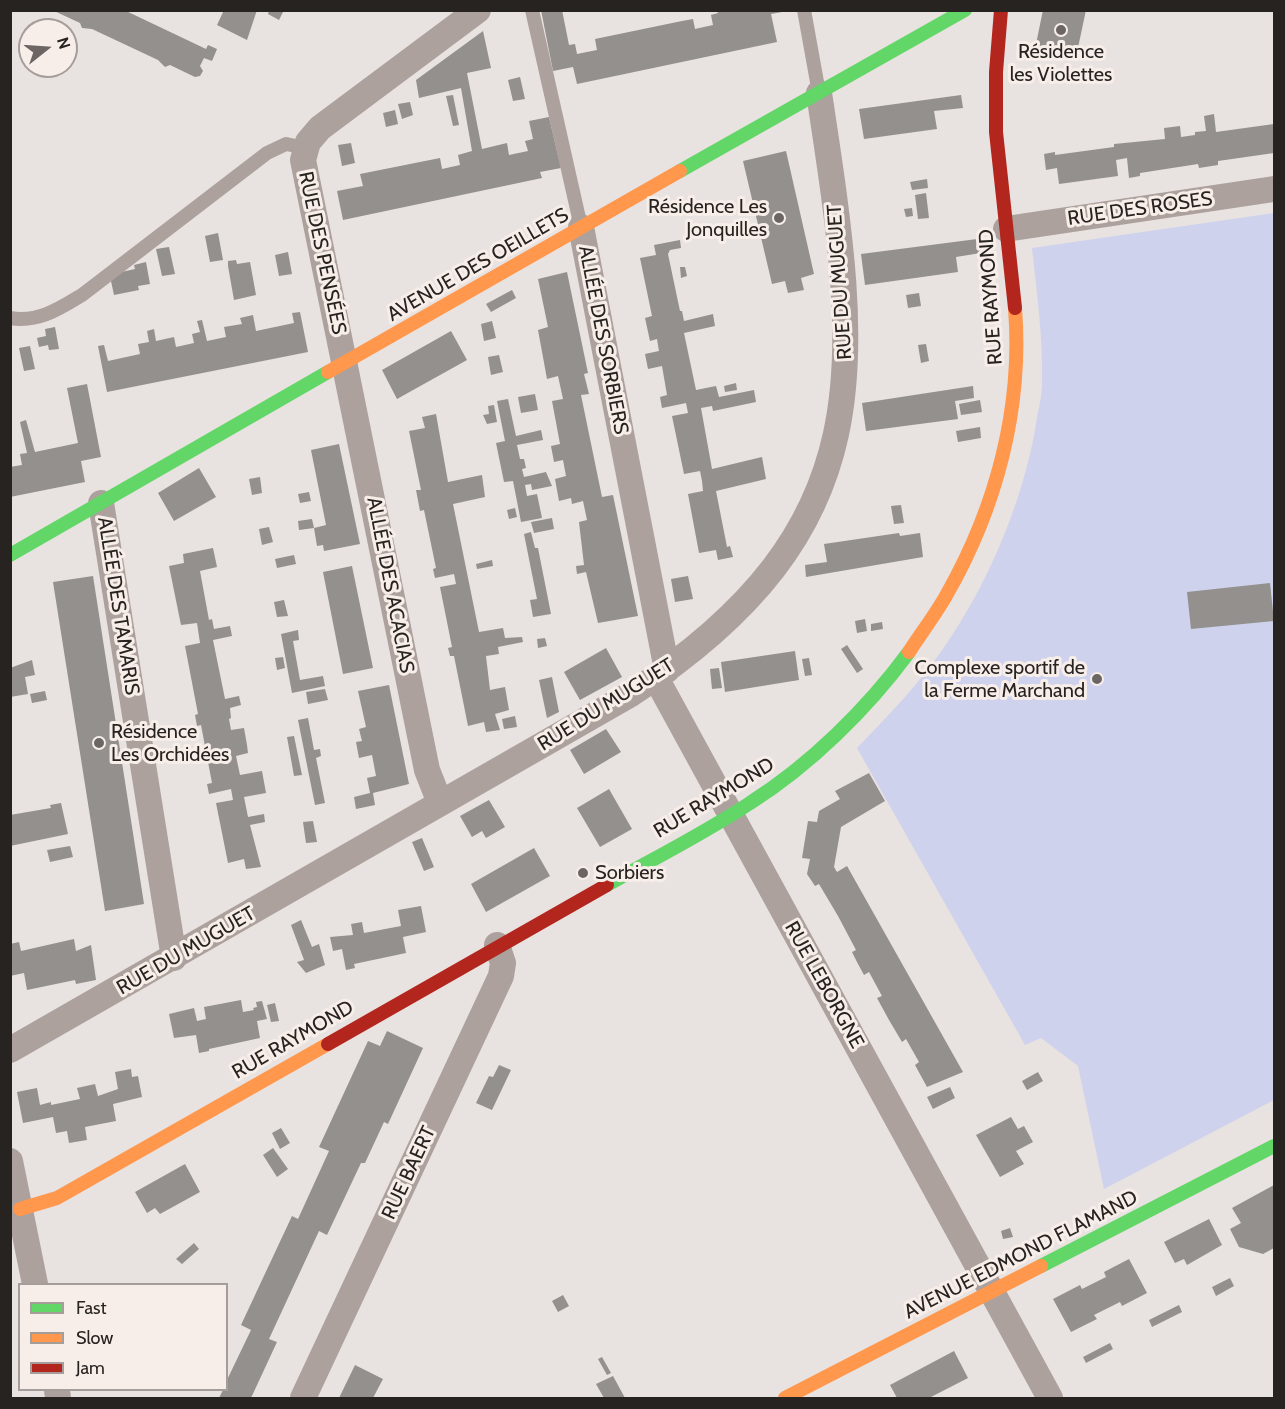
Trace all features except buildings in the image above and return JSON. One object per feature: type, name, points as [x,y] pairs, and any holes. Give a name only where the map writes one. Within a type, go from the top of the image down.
[{"type":"street","name":"RUE DES PENSÉES","points":[[345,364],[303,167],[306,148],[320,128],[478,10]]},
{"type":"street","name":"AVENUE DES OEILLETS","points":[[10,555],[581,227],[965,10]]},
{"type":"street","name":"RUE RAYMOND","points":[[20,1209],[52,1200],[764,794],[808,759],[888,678],[939,608],[969,554],[1000,475],[1014,396],[1016,323],[996,133],[997,53],[1001,10]]},
{"type":"street","name":"RUE DU MUGUET","points":[[10,1050],[174,958],[661,674],[734,614],[773,571],[807,519],[822,486],[834,450],[845,380],[846,324],[838,213],[819,93]]},
{"type":"street","name":"RUE DES ROSES","points":[[1006,229],[1275,189]]},
{"type":"street","name":"ALLÉE DES SORBIERS","points":[[581,227],[661,674]]},
{"type":"street","name":"ALLÉE DES ACACIAS","points":[[345,364],[427,770],[440,803]]},
{"type":"street","name":"ALLÉE DES TAMARIS","points":[[101,503],[174,958]]},
{"type":"street","name":"RUE LEBORGNE","points":[[661,674],[731,814],[1050,1398]]},
{"type":"street","name":"RUE BAERT","points":[[303,1398],[501,976],[503,963],[497,945]]},
{"type":"street","name":"AVENUE EDMOND FLAMAND","points":[[785,1398],[1275,1146]]},
{"type":"street","points":[[10,1161],[35,1283]]},
{"type":"lane","name":"ALLÉE DES SORBIERS","points":[[532,10],[581,227]]},
{"type":"lane","name":"RUE DU MUGUET","points":[[804,10],[819,93]]},
{"type":"lane","points":[[10,318],[24,320],[58,310],[82,295],[267,153],[286,144],[306,148]]},
{"type":"shaded area","name":"Complexe sportif de la Ferme Marchand","points":[[1274,213],[1274,1100],[1104,1189],[1078,1066],[1041,1038],[1025,1045],[857,748],[913,688],[943,649],[989,570],[1013,512],[1030,453],[1042,389],[1041,333],[1032,248]]},
{"type":"traffic: fast","points":[[680,171],[965,10]]},
{"type":"traffic: fast","points":[[10,555],[328,372]]},
{"type":"traffic: fast","points":[[607,885],[715,825],[772,788],[816,754],[836,735],[875,694],[909,652]]},
{"type":"traffic: fast","points":[[1041,1266],[1274,1146]]},
{"type":"traffic: slow","points":[[328,372],[680,171]]},
{"type":"traffic: slow","points":[[909,652],[943,601],[964,561],[992,492],[1010,420],[1015,383],[1015,308]]},
{"type":"traffic: slow","points":[[20,1209],[57,1198],[328,1044]]},
{"type":"traffic: slow","points":[[785,1398],[1041,1266]]},
{"type":"traffic: jam","points":[[1001,10],[996,72],[996,132],[1015,308]]},
{"type":"traffic: jam","points":[[328,1044],[607,885]]},
{"type":"place","name":"Résidence les Violettes","points":[[1061,30]]},
{"type":"place","name":"Résidence Les Jonquilles","points":[[779,218]]},
{"type":"place","name":"Complexe sportif de la Ferme Marchand","points":[[1097,679]]},
{"type":"place","name":"Résidence Les Orchidées","points":[[99,743]]},
{"type":"place","name":"Sorbiers","points":[[583,873]]}]
